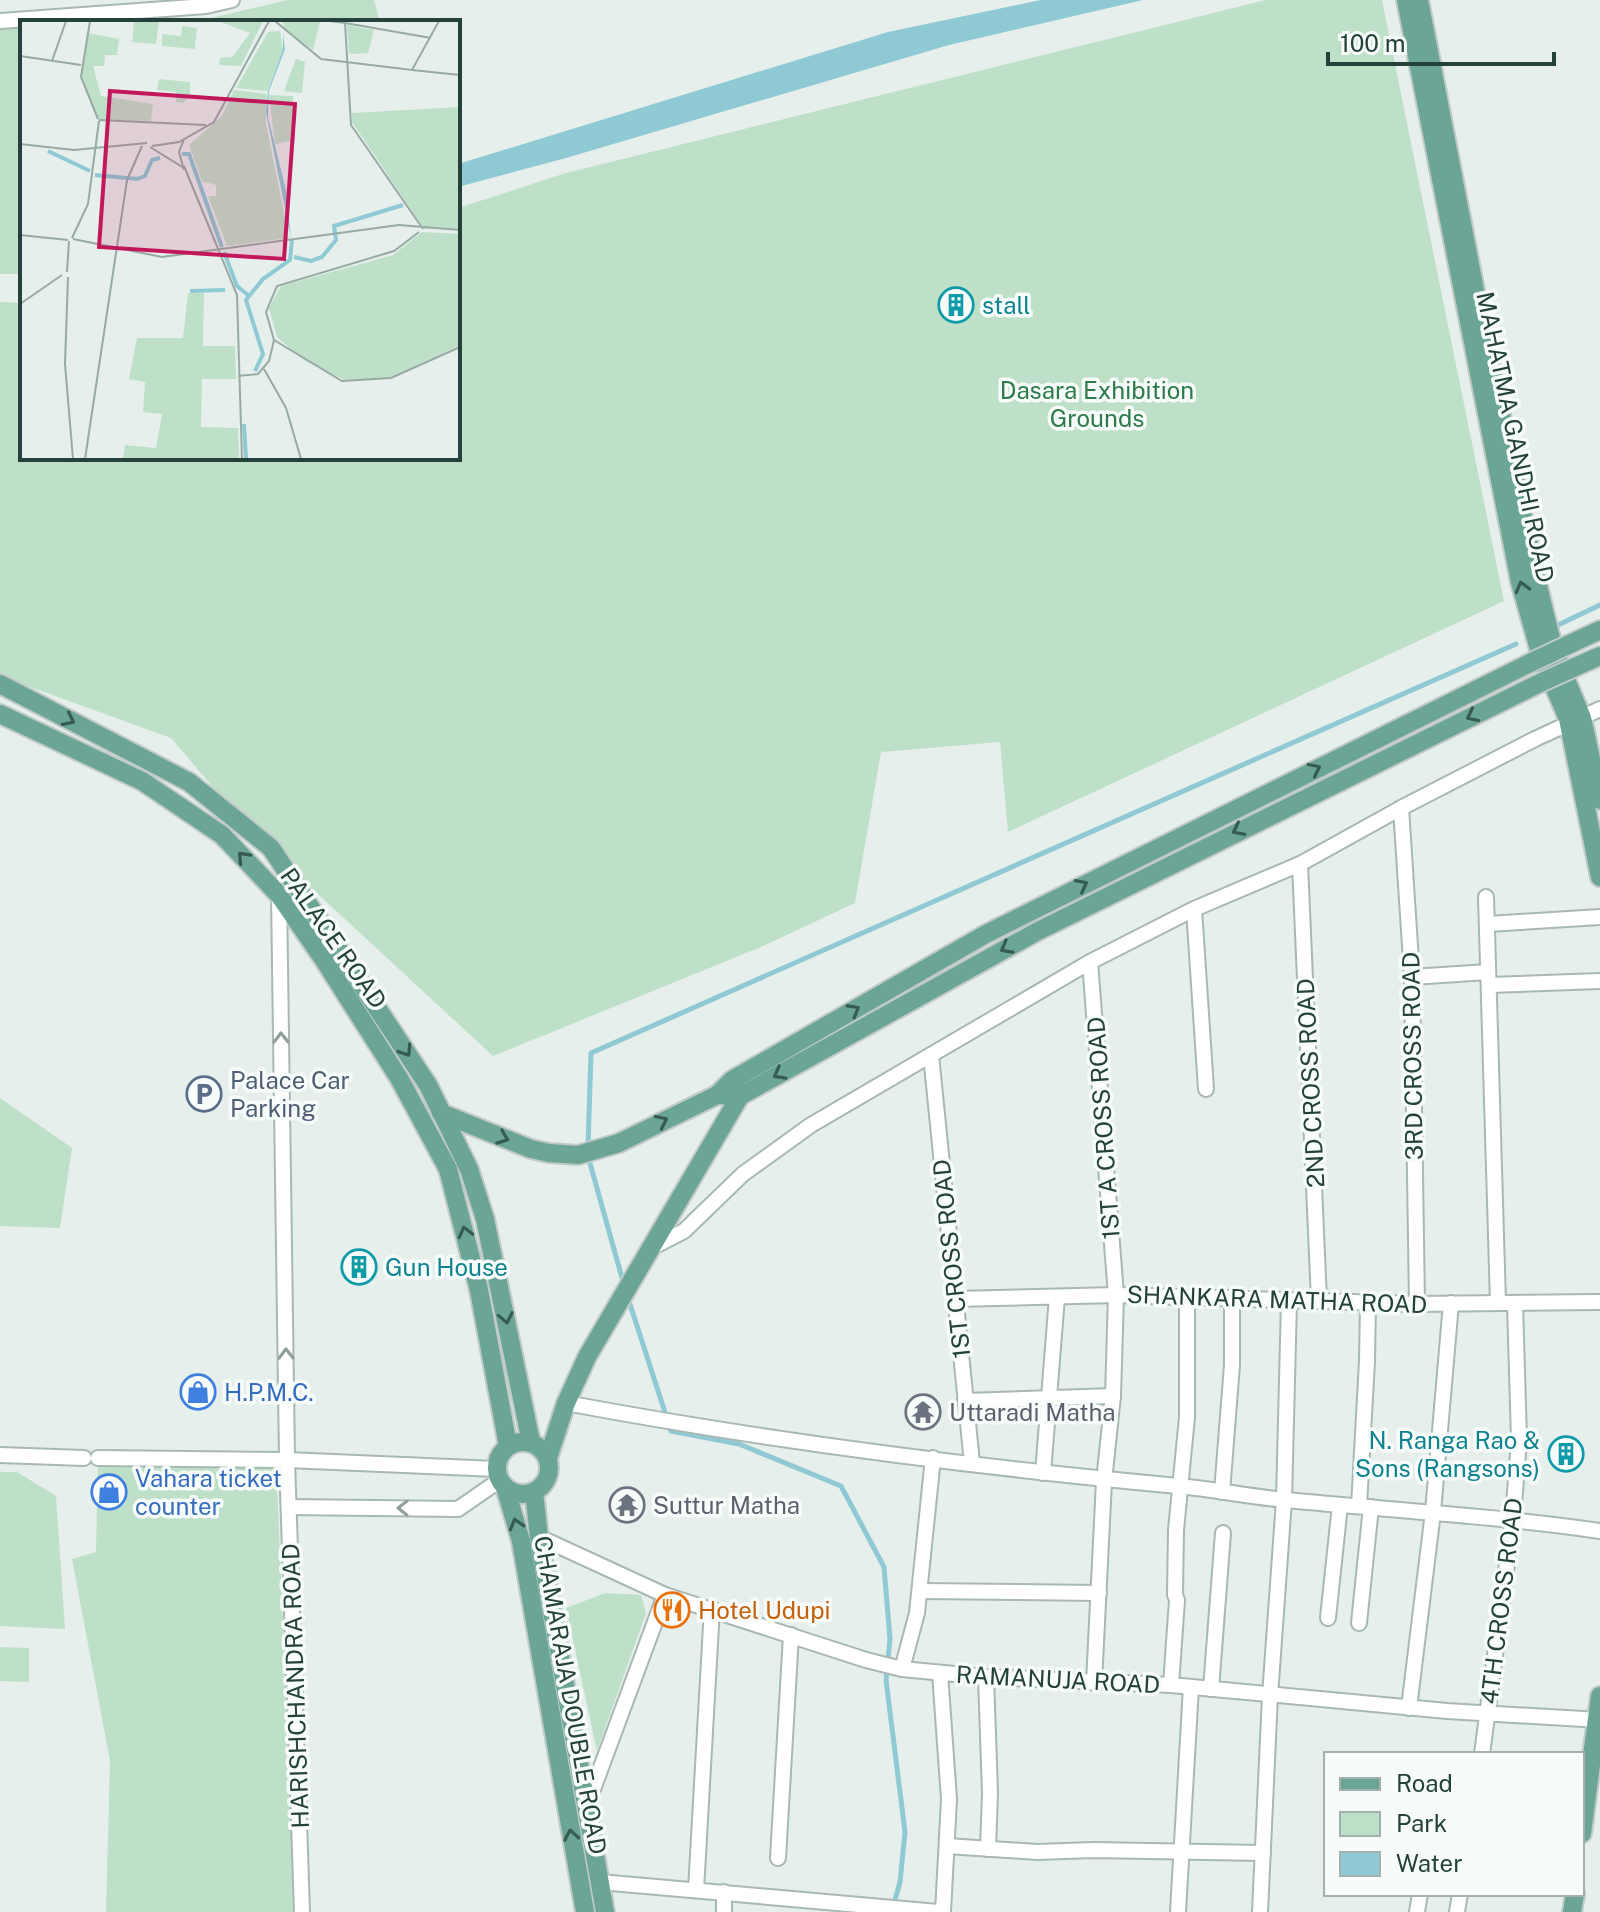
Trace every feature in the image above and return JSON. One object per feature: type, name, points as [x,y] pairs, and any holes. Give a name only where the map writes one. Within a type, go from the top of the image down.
[{"type":"main road","name":"MAHATMA GANDHI ROAD","points":[[1406,0],[1520,582],[1541,656],[1576,721],[1600,877]]},
{"type":"main road","name":"MAHATMA GANDHI ROAD","points":[[1419,0],[1478,306],[1534,570],[1554,651],[1600,800]]},
{"type":"main road","points":[[548,1458],[541,1448],[531,1442],[519,1441],[508,1446],[498,1460],[501,1479],[524,1494],[534,1492],[548,1478],[548,1458],[566,1403],[587,1357],[653,1247],[736,1088],[986,934],[1600,630]]},
{"type":"main road","points":[[441,1113],[531,1149],[568,1155],[607,1148],[736,1088],[1038,931],[1600,656]]},
{"type":"main road","points":[[0,684],[189,782],[271,848],[428,1085],[469,1169],[485,1219],[531,1442]]},
{"type":"main road","name":"PALACE ROAD","points":[[0,714],[142,781],[222,835],[279,895],[391,1064],[448,1169],[479,1290],[508,1446]]},
{"type":"main road","name":"CHAMARAJA DOUBLE ROAD","points":[[501,1479],[521,1541],[585,1911]]},
{"type":"main road","points":[[534,1492],[539,1537],[605,1912]]},
{"type":"main road","points":[[1584,1819],[1600,1696]]},
{"type":"street","points":[[0,21],[206,6],[232,0]]},
{"type":"street","points":[[653,1247],[684,1231],[743,1174],[811,1125],[1090,962],[1194,909],[1300,864],[1401,808],[1600,709]]},
{"type":"street","name":"3RD CROSS ROAD","points":[[1401,808],[1412,977],[1417,1304]]},
{"type":"street","name":"2ND CROSS ROAD","points":[[1300,864],[1319,1301]]},
{"type":"street","name":"HARISHCHANDRA ROAD","points":[[279,895],[287,1460],[302,1912]]},
{"type":"street","points":[[1486,897],[1498,1303]]},
{"type":"street","points":[[1194,909],[1206,1089]]},
{"type":"street","points":[[1488,924],[1600,917]]},
{"type":"street","name":"1ST A CROSS ROAD","points":[[1090,962],[1116,1295],[1113,1396],[1104,1481],[1094,1683]]},
{"type":"street","points":[[1412,977],[1600,981]]},
{"type":"street","name":"1ST CROSS ROAD","points":[[931,1055],[972,1463]]},
{"type":"street","name":"SHANKARA MATHA ROAD","points":[[954,1299],[1116,1295],[1417,1304],[1600,1302]]},
{"type":"street","points":[[1043,1473],[1057,1297]]},
{"type":"street","points":[[1222,1492],[1231,1393],[1232,1297]]},
{"type":"street","points":[[1171,1685],[1177,1600],[1176,1530],[1187,1417],[1187,1298]]},
{"type":"street","points":[[1260,1912],[1270,1696],[1284,1500],[1289,1301]]},
{"type":"street","points":[[1359,1623],[1365,1507],[1368,1303]]},
{"type":"street","points":[[1409,1708],[1433,1512],[1451,1303]]},
{"type":"street","name":"4TH CROSS ROAD","points":[[1482,1752],[1513,1518],[1519,1440],[1515,1304]]},
{"type":"street","points":[[965,1401],[1113,1396]]},
{"type":"street","points":[[566,1403],[690,1426],[1104,1481],[1181,1486],[1284,1500],[1513,1518],[1600,1531]]},
{"type":"street","points":[[0,1455],[287,1460],[501,1479]]},
{"type":"street","points":[[902,1669],[920,1591],[933,1458]]},
{"type":"street","points":[[289,1507],[458,1509],[501,1479]]},
{"type":"street","points":[[1328,1618],[1340,1505]]},
{"type":"street","points":[[1211,1689],[1223,1533]]},
{"type":"street","name":"RAMANUJA ROAD","points":[[539,1537],[665,1595],[902,1669],[986,1677],[1171,1685],[1409,1708],[1598,1720]]},
{"type":"street","points":[[920,1591],[1099,1593]]},
{"type":"street","points":[[586,1809],[665,1595]]},
{"type":"street","points":[[696,1890],[712,1608]]},
{"type":"street","points":[[778,1858],[791,1635]]},
{"type":"street","points":[[600,1882],[941,1912],[949,1799],[940,1673]]},
{"type":"street","points":[[986,1677],[990,1793],[988,1849]]},
{"type":"street","points":[[1178,1912],[1179,1853],[1191,1687]]},
{"type":"street","points":[[947,1846],[1263,1853]]},
{"type":"street","points":[[724,1892],[724,1912]]},
{"type":"green space","points":[[288,0],[374,0],[379,20],[158,20],[211,18]]},
{"type":"green space","name":"Dasara Exhibition Grounds","points":[[1266,0],[1382,0],[1504,601],[1008,832],[1000,742],[881,752],[855,903],[761,947],[493,1056],[253,834],[171,738],[0,676],[0,302],[20,303],[20,460],[460,460],[460,207],[566,173]]},
{"type":"green space","points":[[20,25],[20,274],[0,274],[0,26]]},
{"type":"green space","points":[[0,1098],[72,1148],[60,1228],[0,1226]]},
{"type":"green space","points":[[98,1458],[276,1464],[296,1912],[106,1912],[110,1761],[72,1559],[96,1552]]},
{"type":"green space","points":[[0,1472],[17,1472],[56,1496],[65,1629],[0,1626]]},
{"type":"green space","points":[[605,1593],[641,1595],[646,1613],[597,1751],[566,1608]]},
{"type":"green space","points":[[0,1647],[29,1648],[29,1682],[0,1681]]},
{"type":"water","points":[[1041,0],[1143,0],[949,45],[460,186],[460,163],[888,32]]},
{"type":"waterway","points":[[1558,625],[1600,605]]},
{"type":"waterway","points":[[588,1146],[591,1053],[1516,644]]},
{"type":"waterway","points":[[588,1156],[624,1285]]},
{"type":"waterway","points":[[628,1298],[671,1431],[739,1444],[841,1486],[884,1567],[890,1639],[886,1680],[905,1832],[900,1882],[893,1907]]},
{"type":"place","name":"stall","points":[[956,305]]},
{"type":"place","name":"Palace Car Parking","points":[[204,1094]]},
{"type":"place","name":"Gun House","points":[[359,1267]]},
{"type":"place","name":"H.P.M.C.","points":[[198,1392]]},
{"type":"place","name":"Uttaradi Matha","points":[[923,1412]]},
{"type":"place","name":"N. Ranga Rao & Sons (Rangsons)","points":[[1566,1454]]},
{"type":"place","name":"Vahara ticket counter","points":[[109,1492]]},
{"type":"place","name":"Suttur Matha","points":[[627,1505]]},
{"type":"place","name":"Hotel Udupi","points":[[672,1610]]}]
